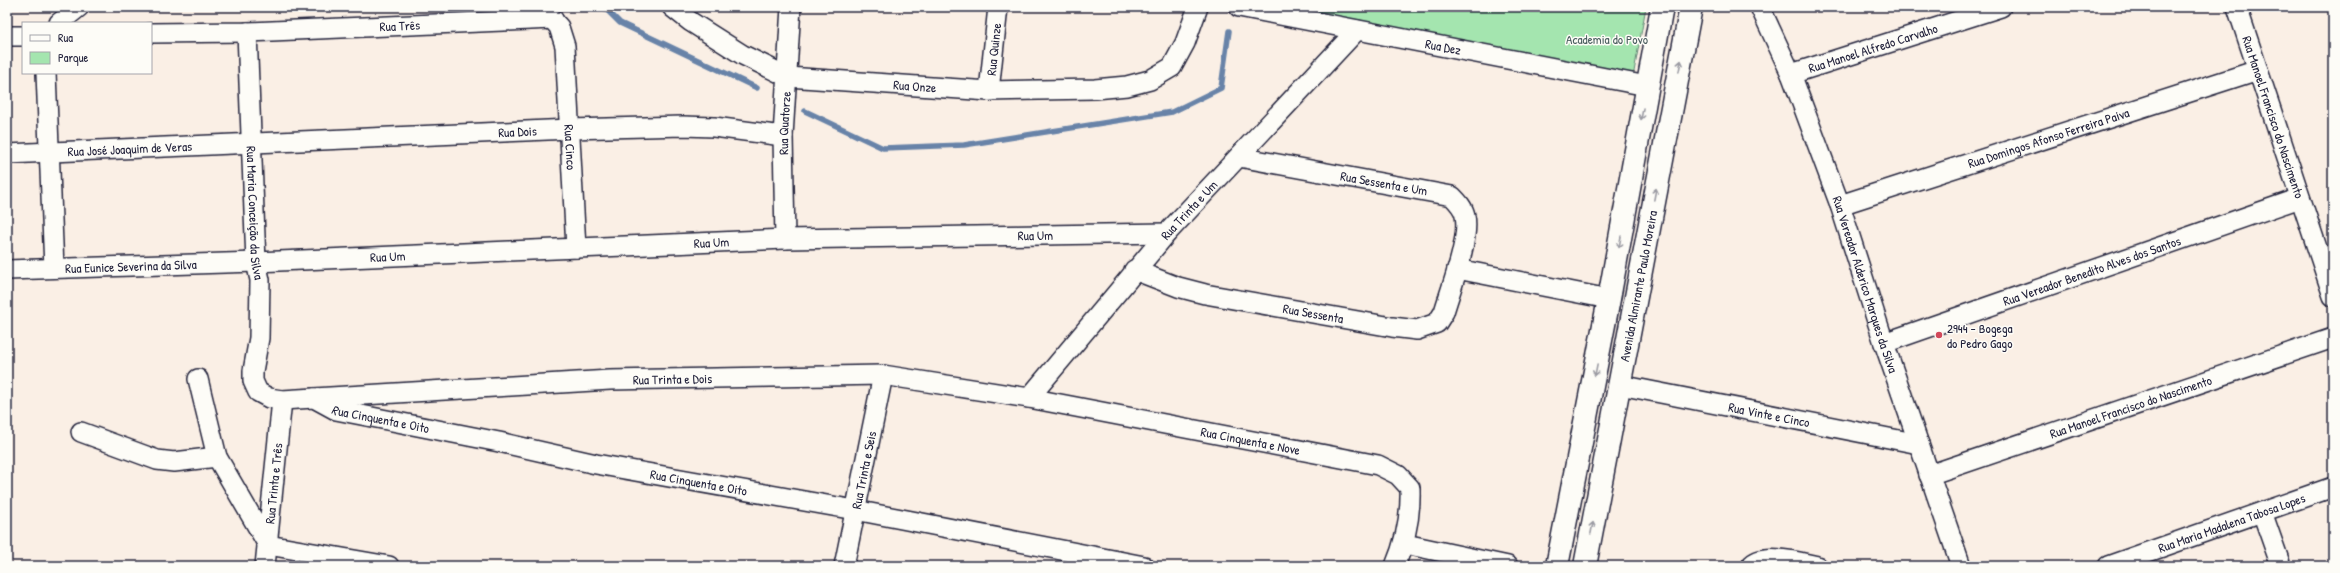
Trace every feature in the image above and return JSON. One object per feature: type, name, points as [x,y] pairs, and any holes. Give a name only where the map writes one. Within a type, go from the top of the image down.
[{"type":"main road","name":"Avenida Almirante Paulo Moreira","points":[[1557,566],[1610,299],[1662,7]]},
{"type":"main road","name":"Avenida Almirante Paulo Moreira","points":[[1585,566],[1692,7]]},
{"type":"street","points":[[60,22],[80,7]]},
{"type":"street","name":"Rua Onze","points":[[672,7],[691,22],[743,55],[788,77],[989,91],[1127,86],[1150,80],[1172,67],[1185,43],[1198,7]]},
{"type":"street","name":"Rua Quatorze","points":[[785,239],[783,136],[788,77],[791,7]]},
{"type":"street","name":"Rua Quinze","points":[[989,91],[998,7]]},
{"type":"street","name":"Rua Dez","points":[[1239,7],[1647,86]]},
{"type":"street","name":"Rua Vereador Alderico Marques da Silva","points":[[1760,7],[1791,74],[1840,205],[1884,343],[1961,566]]},
{"type":"street","name":"Rua Manoel Alfredo Carvalho","points":[[1791,74],[2001,7]]},
{"type":"street","name":"Rua Manoel Francisco do Nascimento","points":[[2237,7],[2333,296]]},
{"type":"street","name":"Rua Três","points":[[152,34],[246,32],[547,13]]},
{"type":"street","name":"Rua Cinco","points":[[547,13],[559,27],[565,46],[576,248]]},
{"type":"street","name":"Rua Trinta e Um","points":[[1028,398],[1134,270],[1167,233],[1357,30]]},
{"type":"street","name":"Rua Maria Conceição da Silva","points":[[246,32],[256,262],[260,280],[259,331],[253,370],[253,381],[258,392],[269,398],[282,400]]},
{"type":"street","points":[[7,36],[22,36]]},
{"type":"street","name":"Rua Domingos Afonso Ferreira Paiva","points":[[1840,205],[2258,70]]},
{"type":"street","points":[[46,74],[54,268]]},
{"type":"street","name":"Rua Dois","points":[[252,144],[570,129],[683,126],[714,127],[783,136]]},
{"type":"street","name":"Rua José Joaquim de Veras","points":[[7,154],[49,151],[252,144]]},
{"type":"street","name":"Rua Sessenta e Um","points":[[1239,157],[1452,196],[1459,203],[1465,215],[1466,231],[1457,269]]},
{"type":"street","name":"Rua Vereador Benedito Alves dos Santos","points":[[1884,343],[2300,198]]},
{"type":"street","name":"Rua Um","points":[[256,262],[785,239],[1167,233]]},
{"type":"street","name":"Rua Eunice Severina da Silva","points":[[7,270],[256,262]]},
{"type":"street","points":[[1457,269],[1610,299]]},
{"type":"street","name":"Rua Sessenta","points":[[1134,270],[1178,287],[1205,294],[1392,327],[1417,330],[1437,323],[1444,312],[1457,269]]},
{"type":"street","name":"Rua Manoel Francisco do Nascimento","points":[[1929,475],[2333,338]]},
{"type":"street","name":"Rua Trinta e Dois","points":[[314,398],[610,380],[883,375],[1028,398]]},
{"type":"street","name":"Rua Trinta e Seis","points":[[844,566],[883,375]]},
{"type":"street","points":[[198,379],[218,457],[268,545],[389,566]]},
{"type":"street","name":"Rua Vinte e Cinco","points":[[1620,385],[1919,444]]},
{"type":"street","points":[[282,400],[314,398]]},
{"type":"street","name":"Rua Cinquenta e Oito","points":[[314,398],[336,410],[498,442],[596,464],[855,510],[1144,566]]},
{"type":"street","name":"Rua Cinquenta e Nove","points":[[1028,398],[1378,465],[1398,475],[1410,488],[1410,510],[1404,544]]},
{"type":"street","name":"Rua Trinta e Três","points":[[265,566],[282,400]]},
{"type":"street","points":[[82,432],[157,460],[174,462],[218,457]]},
{"type":"street","name":"Rua Maria Madalena Tabosa Lopes","points":[[2108,566],[2333,487]]},
{"type":"street","points":[[2262,512],[2281,566]]},
{"type":"street","points":[[1395,566],[1404,544],[1508,566]]},
{"type":"street","points":[[1751,566],[1753,563],[1768,558],[1782,559],[1817,566]]},
{"type":"green space","name":"Academia do Povo","points":[[1267,7],[1646,7],[1633,77]]},
{"type":"waterway","points":[[604,7],[620,23],[757,88]]},
{"type":"waterway","points":[[805,111],[883,148],[964,145],[1172,112],[1221,88],[1229,31]]},
{"type":"place","name":"2944 - Bogega do Pedro Gago","points":[[1939,335]]}]
